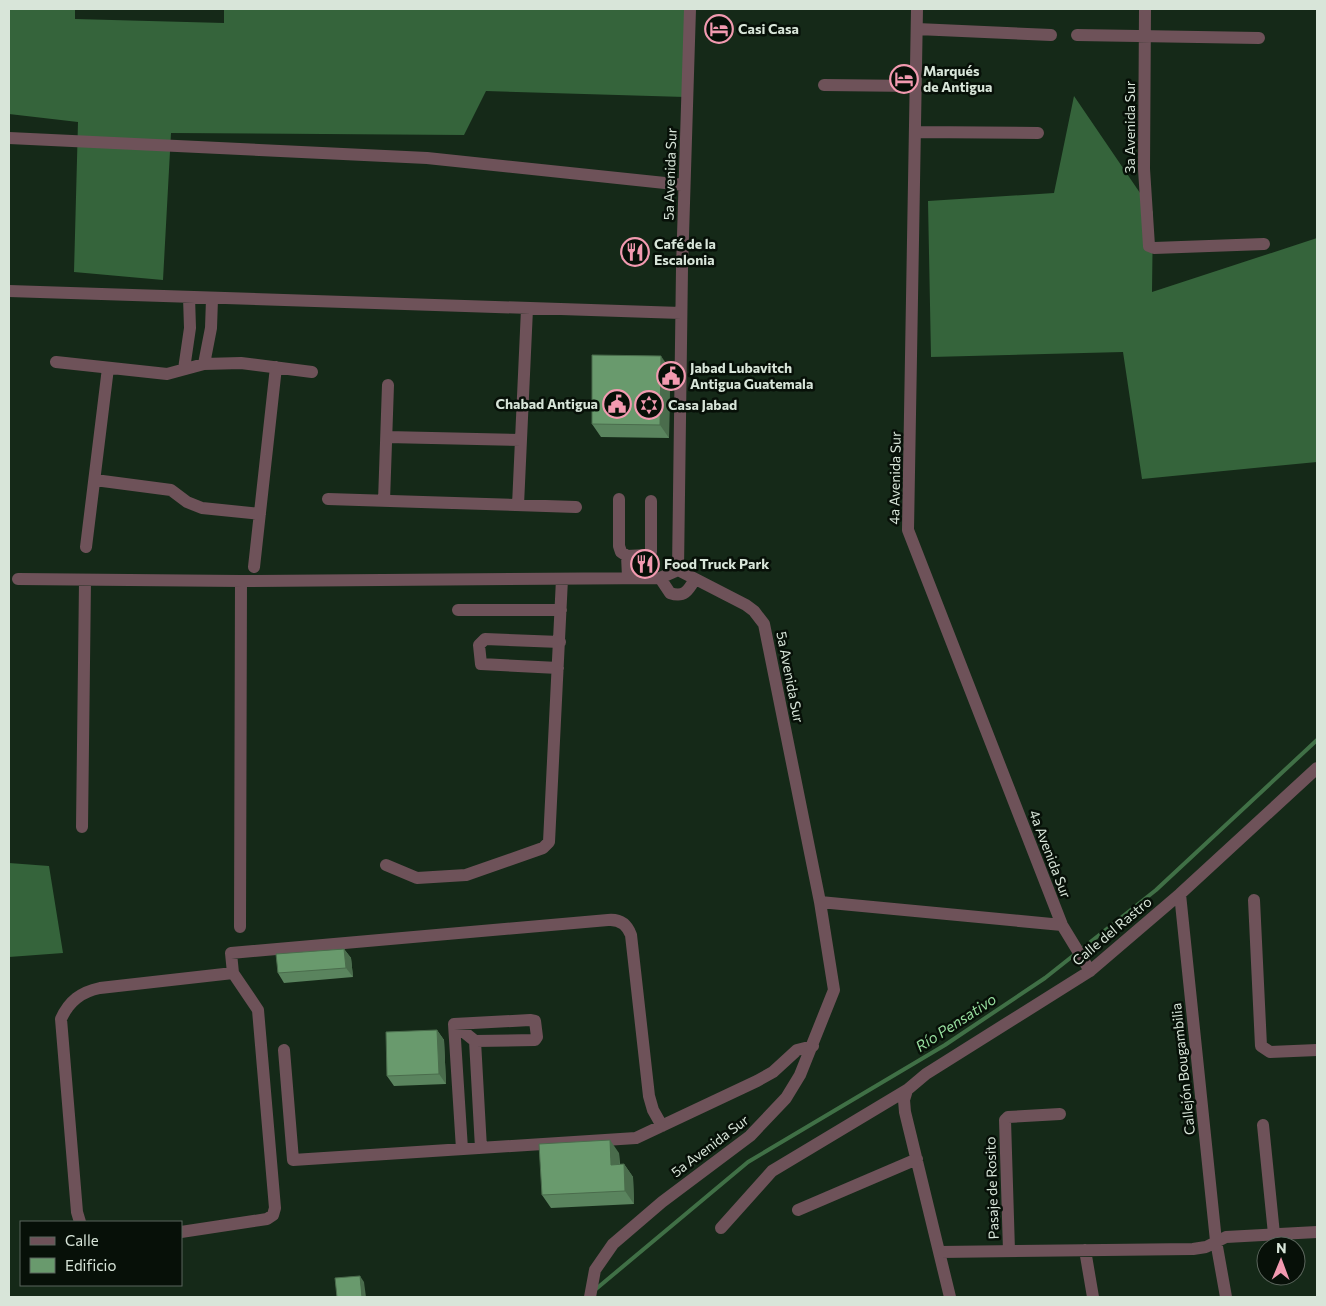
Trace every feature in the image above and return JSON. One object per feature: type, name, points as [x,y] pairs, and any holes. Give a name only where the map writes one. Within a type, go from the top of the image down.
[{"type":"street","name":"5a Avenida Sur","points":[[590,1297],[592,1279],[600,1260],[630,1228],[764,1124],[786,1098],[800,1075],[834,990],[820,902],[764,624],[754,611],[678,570],[681,313],[690,9]]},
{"type":"street","name":"4a Avenida Sur","points":[[917,9],[908,530],[1060,919],[1070,941],[1087,966]]},
{"type":"street","name":"3a Avenida Sur","points":[[1145,9],[1144,169],[1149,246],[1154,248],[1264,244]]},
{"type":"street","points":[[917,30],[1051,35]]},
{"type":"street","points":[[1077,35],[1259,38]]},
{"type":"street","points":[[824,85],[916,86]]},
{"type":"street","points":[[915,132],[1038,133]]},
{"type":"street","points":[[9,138],[427,158],[684,185]]},
{"type":"street","points":[[9,291],[681,313]]},
{"type":"street","points":[[184,368],[190,328],[189,297]]},
{"type":"street","points":[[204,364],[211,328],[212,299]]},
{"type":"street","points":[[518,505],[527,309]]},
{"type":"street","points":[[56,362],[167,374],[204,364],[241,363],[312,372]]},
{"type":"street","points":[[86,547],[108,368]]},
{"type":"street","points":[[254,567],[276,368]]},
{"type":"street","points":[[384,501],[388,385]]},
{"type":"street","points":[[386,437],[521,440]]},
{"type":"street","points":[[95,480],[171,490],[187,502],[202,508],[260,514]]},
{"type":"street","points":[[328,499],[576,507]]},
{"type":"street","points":[[619,499],[619,546],[621,552],[627,556],[646,555],[651,552],[651,501]]},
{"type":"street","points":[[627,556],[628,577]]},
{"type":"street","points":[[18,579],[241,581],[660,578],[678,570]]},
{"type":"street","points":[[660,578],[670,593],[679,596],[687,593],[695,579]]},
{"type":"street","points":[[386,864],[417,878],[466,875],[543,848],[549,842],[562,579]]},
{"type":"street","points":[[82,828],[85,581]]},
{"type":"street","points":[[240,927],[241,581]]},
{"type":"street","points":[[458,610],[561,610]]},
{"type":"street","points":[[558,668],[481,664],[479,645],[485,639],[560,642]]},
{"type":"street","name":"Calle del Rastro","points":[[721,1228],[772,1171],[907,1090],[926,1074],[1087,966],[1180,894],[1317,768]]},
{"type":"street","name":"Callejón Bougambilia","points":[[1180,894],[1216,1241],[1226,1297]]},
{"type":"street","points":[[1254,900],[1261,1046],[1270,1052],[1317,1050]]},
{"type":"street","points":[[820,902],[1044,923],[1060,919]]},
{"type":"street","points":[[182,1232],[267,1219],[273,1215],[275,1208],[258,1010],[233,973],[231,953],[608,920],[618,921],[626,926],[631,935],[649,1096],[653,1110],[662,1126]]},
{"type":"street","points":[[80,1221],[77,1212],[61,1019],[66,1010],[80,995],[100,988],[233,973]]},
{"type":"street","points":[[530,1020],[535,1021],[536,1024],[536,1040],[475,1042],[454,1024],[530,1020]]},
{"type":"street","points":[[454,1024],[462,1149]]},
{"type":"street","points":[[475,1042],[481,1148]]},
{"type":"street","points":[[284,1050],[293,1160],[636,1138],[757,1081],[773,1072],[797,1050],[812,1046]]},
{"type":"street","points":[[907,1090],[904,1100],[905,1112],[950,1297]]},
{"type":"street","name":"Pasaje de Rosito","points":[[1009,1251],[1005,1120],[1008,1117],[1060,1114]]},
{"type":"street","points":[[1263,1125],[1274,1234]]},
{"type":"street","points":[[798,1210],[917,1159]]},
{"type":"street","points":[[940,1252],[1193,1249],[1206,1247],[1226,1237],[1317,1232]]},
{"type":"street","points":[[1085,1250],[1093,1297]]},
{"type":"green space","points":[[9,9],[75,9],[75,19],[224,23],[224,9],[687,9],[685,97],[486,91],[464,135],[171,133],[163,280],[74,272],[78,122],[9,114]]},
{"type":"green space","points":[[1074,96],[1153,212],[1152,292],[1317,238],[1317,462],[1142,479],[1123,352],[931,357],[928,201],[1054,193]]},
{"type":"green space","points":[[9,863],[49,866],[63,953],[9,957]]},
{"type":"building","points":[[592,355],[661,356],[660,425],[592,424]]},
{"type":"building","points":[[344,949],[346,968],[278,973],[276,954]]},
{"type":"building","points":[[437,1030],[439,1074],[387,1076],[386,1032]]},
{"type":"building","points":[[610,1140],[611,1165],[624,1164],[625,1191],[542,1195],[539,1144]]},
{"type":"building","points":[[360,1276],[362,1297],[337,1297],[335,1278]]},
{"type":"waterway","name":"Río Pensativo","points":[[596,1289],[748,1162],[945,1045],[1045,978],[1156,890],[1317,740]]},
{"type":"place","name":"Casi Casa","points":[[719,29]]},
{"type":"place","name":"Marqués de Antigua","points":[[904,79]]},
{"type":"place","name":"Café de la Escalonia","points":[[635,252]]},
{"type":"place","name":"Jabad Lubavitch Antigua Guatemala","points":[[671,376]]},
{"type":"place","name":"Chabad Antigua","points":[[617,404]]},
{"type":"place","name":"Casa Jabad","points":[[649,405]]},
{"type":"place","name":"Food Truck Park","points":[[645,564]]}]
